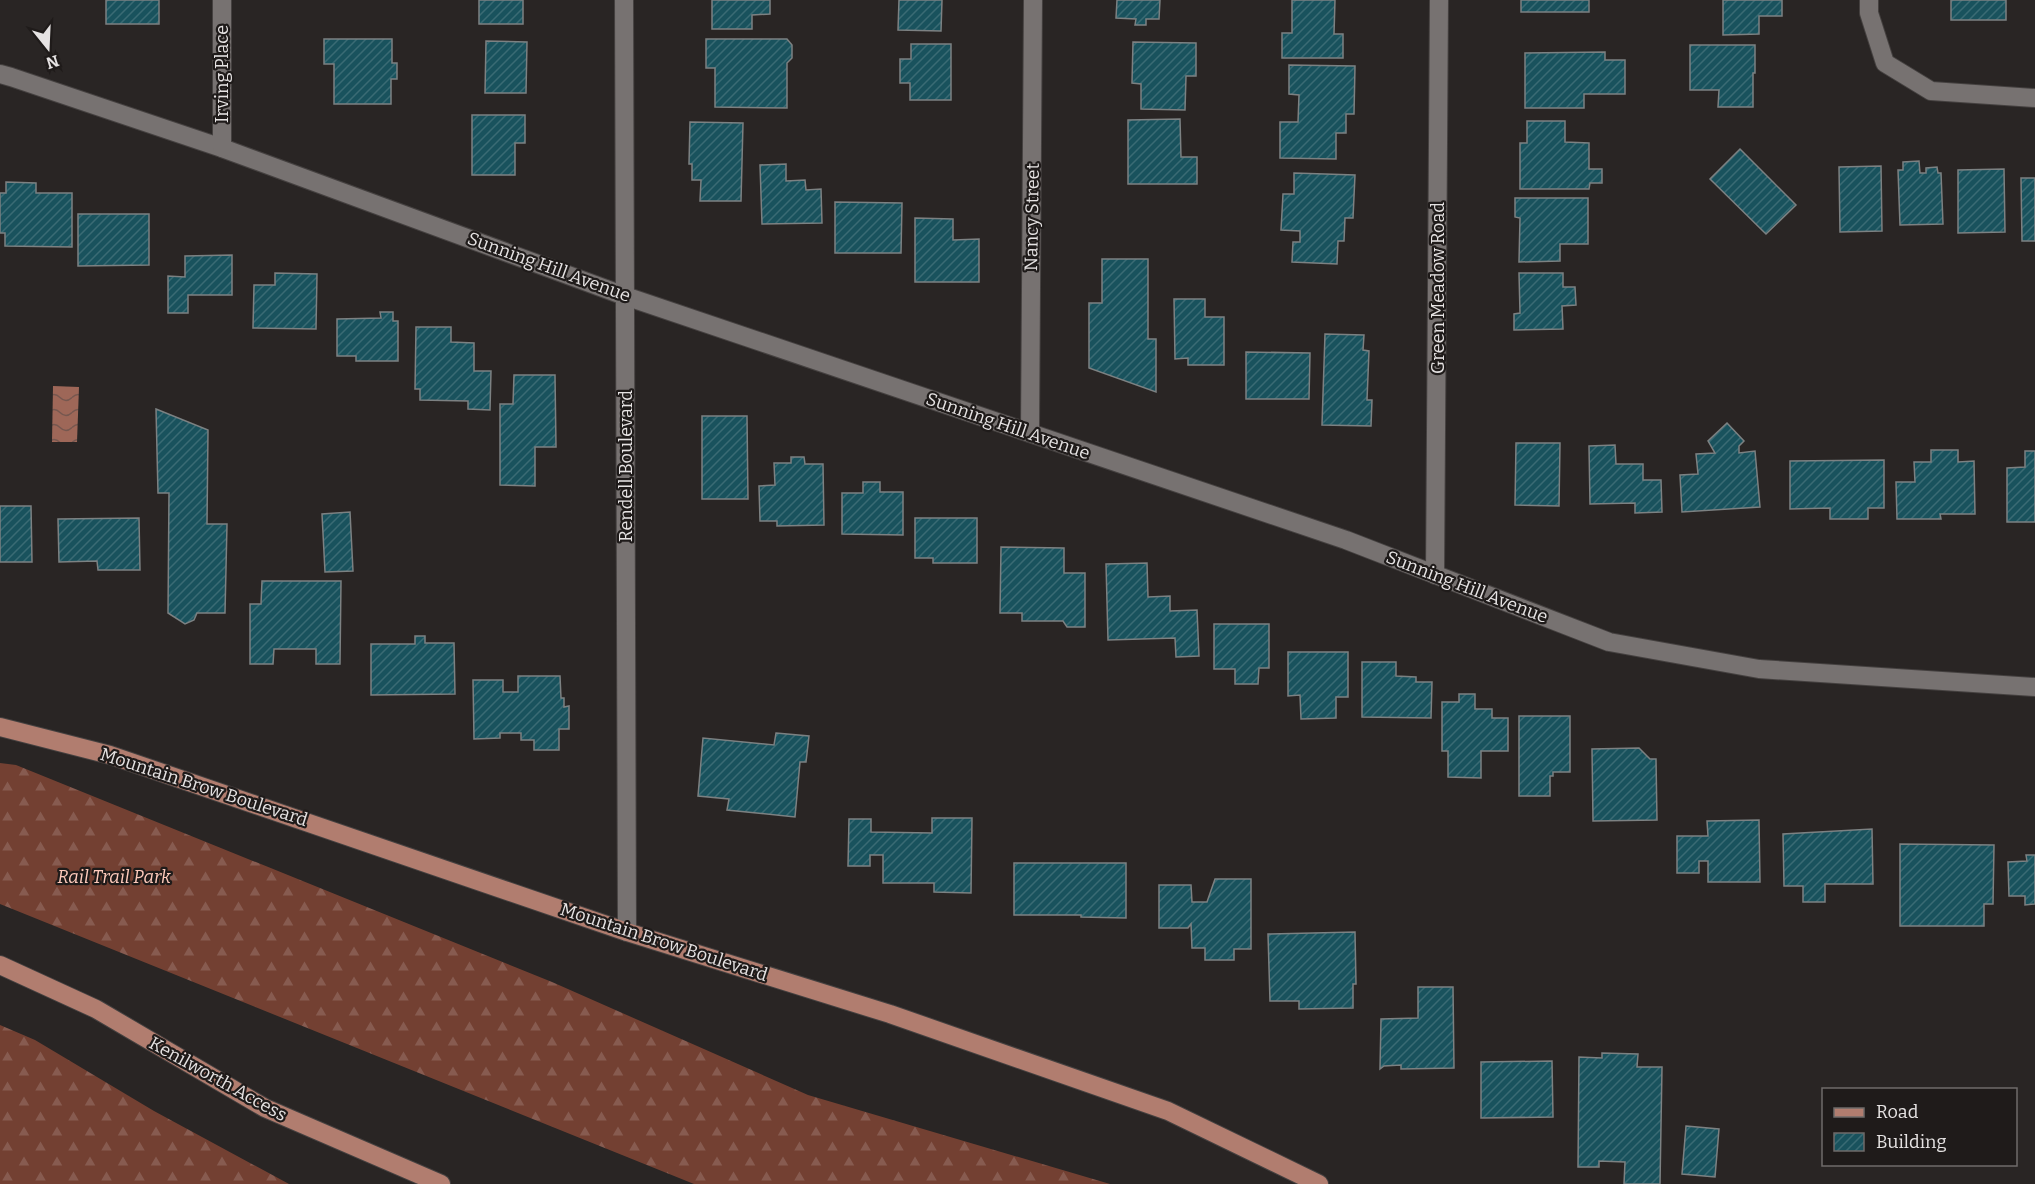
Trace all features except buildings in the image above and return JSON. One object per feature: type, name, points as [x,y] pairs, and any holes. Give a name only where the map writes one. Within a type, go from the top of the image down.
[{"type":"main road","name":"Mountain Brow Boulevard","points":[[0,727],[110,755],[627,932],[890,1014],[1168,1111],[1319,1184]]},
{"type":"main road","name":"Kenilworth Access","points":[[0,965],[96,1009],[265,1108],[441,1184]]},
{"type":"street","name":"Irving Place","points":[[222,0],[222,147]]},
{"type":"street","name":"Rendell Boulevard","points":[[624,0],[627,932]]},
{"type":"street","name":"Nancy Street","points":[[1030,433],[1033,0]]},
{"type":"street","name":"Green Meadow Road","points":[[1436,575],[1439,0]]},
{"type":"street","points":[[1869,0],[1869,13],[1885,63],[1931,91],[2035,98]]},
{"type":"street","name":"Sunning Hill Avenue","points":[[0,74],[222,147],[625,296],[1346,540],[1609,642],[1759,669],[2035,687]]},
{"type":"green space","name":"Rail Trail Park","points":[[0,763],[16,765],[552,982],[808,1095],[1110,1184],[694,1184],[0,904]]},
{"type":"green space","points":[[0,1025],[35,1040],[154,1111],[289,1184],[0,1184]]},
{"type":"water","points":[[53,386],[79,387],[77,442],[52,442]]}]
